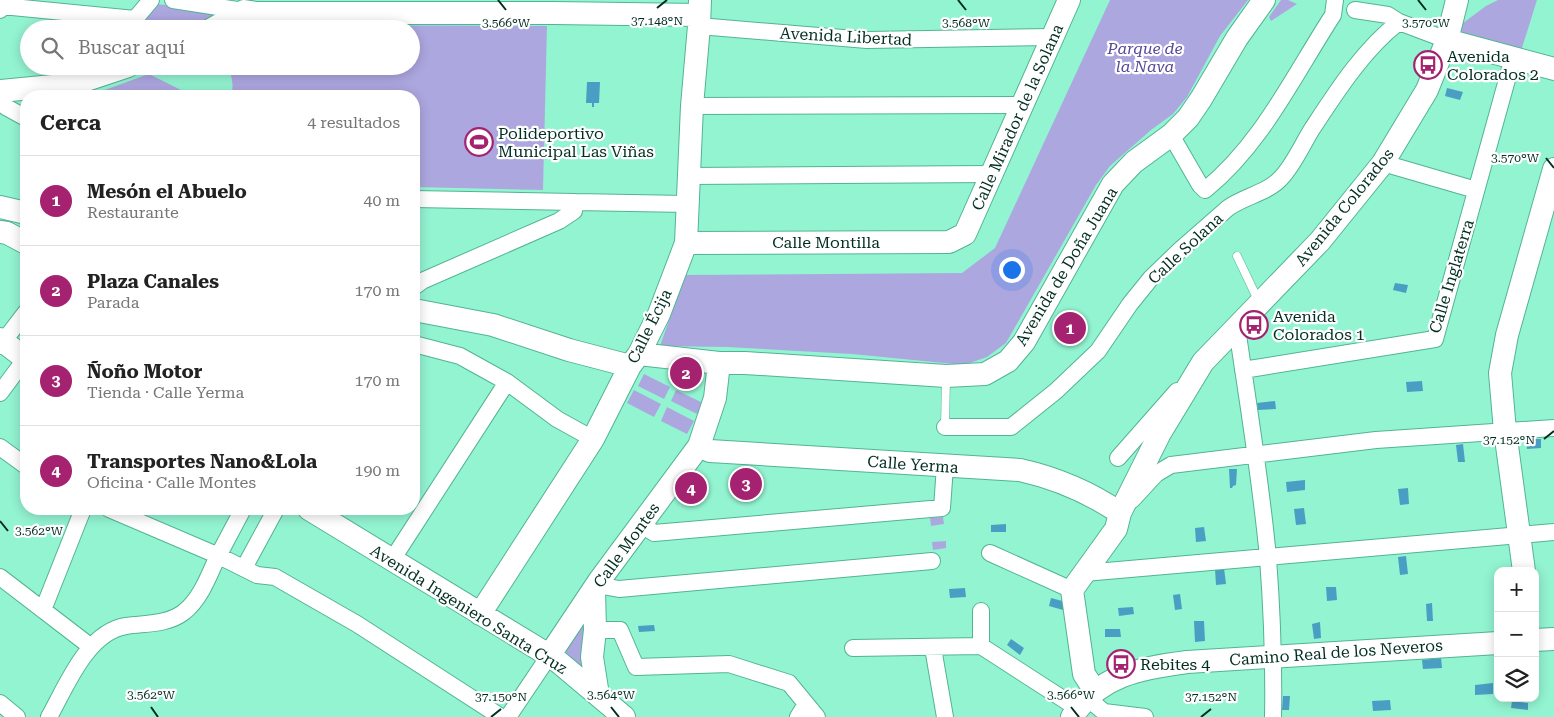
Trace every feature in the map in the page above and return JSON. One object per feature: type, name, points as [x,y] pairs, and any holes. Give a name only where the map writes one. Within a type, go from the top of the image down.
[{"type":"street","points":[[135,20],[151,0]]},
{"type":"street","name":"Avenida Libertad","points":[[173,0],[248,5],[257,13],[554,6],[699,14],[867,40],[1052,37]]},
{"type":"street","name":"Calle Mirador de la Solana","points":[[965,234],[1069,0]]},
{"type":"street","name":"Avenida de Doña Juana","points":[[420,311],[493,325],[569,350],[634,360],[745,362],[946,376],[985,374],[1008,361],[1024,342],[1113,184],[1134,162],[1171,135],[1188,118],[1237,38],[1264,0]]},
{"type":"street","points":[[1171,135],[1200,185],[1205,190],[1241,154],[1270,116],[1333,15],[1336,0]]},
{"type":"street","name":"Avenida Colorados","points":[[1118,458],[1203,362],[1238,328],[1320,241],[1383,163],[1427,90],[1447,40],[1457,0]]},
{"type":"street","points":[[226,20],[248,5]]},
{"type":"street","points":[[0,10],[2,6],[103,20]]},
{"type":"street","points":[[1355,10],[1388,15],[1399,22],[1447,40],[1554,69]]},
{"type":"street","name":"Calle Écija","points":[[480,614],[593,439],[659,314],[686,242],[688,176],[699,14]]},
{"type":"street","name":"Calle Solana","points":[[945,428],[1011,427],[1056,391],[1098,351],[1130,304],[1151,278],[1212,215],[1268,189],[1280,179],[1353,69],[1388,31],[1399,22]]},
{"type":"street","name":"Calle Inglaterra","points":[[1243,370],[1435,339],[1513,58]]},
{"type":"street","points":[[0,91],[74,84],[100,75]]},
{"type":"street","points":[[0,97],[6,107],[20,115]]},
{"type":"street","points":[[692,106],[1022,105]]},
{"type":"street","points":[[1383,163],[1476,190]]},
{"type":"street","points":[[1523,567],[1505,431],[1500,373],[1508,335],[1550,202],[1554,172]]},
{"type":"street","points":[[688,176],[991,174]]},
{"type":"street","points":[[420,198],[687,204]]},
{"type":"street","points":[[420,282],[559,221],[574,211],[575,202]]},
{"type":"street","points":[[0,207],[20,212]]},
{"type":"street","points":[[0,232],[7,232],[20,240]]},
{"type":"street","name":"Calle Montilla","points":[[686,242],[949,242],[965,234]]},
{"type":"street","points":[[20,319],[1,342],[20,354]]},
{"type":"street","points":[[1238,328],[1268,557],[1274,656],[1273,717]]},
{"type":"street","points":[[420,346],[460,356],[507,382],[557,419],[593,439]]},
{"type":"street","name":"Avenida Colorados","points":[[1078,582],[1116,529],[1120,513],[1160,433],[1203,362]]},
{"type":"street","name":"Calle Montes","points":[[508,717],[596,585],[699,446],[715,398],[719,363]]},
{"type":"street","points":[[0,393],[20,366]]},
{"type":"street","points":[[392,560],[507,382]]},
{"type":"street","points":[[1120,513],[1156,474],[1170,464],[1376,440],[1554,428]]},
{"type":"street","name":"Calle Yerma","points":[[699,446],[710,451],[1020,470],[1058,481],[1099,499],[1120,513]]},
{"type":"street","points":[[0,447],[20,462]]},
{"type":"street","points":[[640,524],[654,533],[942,508],[945,466]]},
{"type":"street","points":[[43,610],[80,515]]},
{"type":"street","points":[[123,515],[219,556],[257,575],[275,576],[357,624],[501,717]]},
{"type":"street","points":[[49,717],[90,646],[105,635],[123,626],[158,623],[173,619],[185,611],[197,598],[240,515]]},
{"type":"street","points":[[244,568],[273,515]]},
{"type":"street","name":"Avenida Ingeniero Santa Cruz","points":[[319,515],[549,656],[624,717]]},
{"type":"street","points":[[990,553],[1078,582],[1268,557],[1554,532]]},
{"type":"street","points":[[598,695],[592,657],[596,585],[618,589],[932,561]]},
{"type":"street","points":[[0,577],[90,646]]},
{"type":"street","points":[[1078,582],[1084,674],[1083,704]]},
{"type":"street","points":[[981,611],[982,646]]},
{"type":"street","points":[[595,630],[620,630],[636,667],[728,664],[789,683],[802,710],[817,717]]},
{"type":"street","points":[[1539,640],[1554,639]]},
{"type":"street","name":"Camino Real de los Neveros","points":[[1083,704],[1116,678],[1150,667],[1187,662],[1494,642]]},
{"type":"street","points":[[853,648],[982,646],[1083,704],[1104,712],[1145,717]]},
{"type":"street","points":[[933,648],[945,717]]},
{"type":"street","points":[[0,702],[17,717]]},
{"type":"lane","points":[[1236,256],[1260,304]]},
{"type":"lane","points":[[945,428],[946,376]]},
{"type":"green space","name":"Parque de la Nava","points":[[1110,0],[1248,0],[1220,36],[1187,97],[1173,114],[1151,130],[1110,166],[1096,185],[1006,343],[987,357],[964,365],[852,354],[727,347],[660,346],[685,275],[962,273],[995,248]]},
{"type":"green space","points":[[1281,0],[1288,0],[1297,4],[1271,21],[1269,17]]},
{"type":"green space","points":[[1498,0],[1537,0],[1521,51],[1463,33],[1460,30],[1460,23],[1463,23],[1486,6]]},
{"type":"green space","points":[[157,4],[222,13],[208,20],[144,20]]},
{"type":"green space","name":"Polideportivo Municipal Las Viñas","points":[[420,26],[547,26],[543,190],[420,187],[420,90],[232,90],[230,75],[420,75]]},
{"type":"green space","points":[[151,75],[181,90],[105,90]]},
{"type":"green space","points":[[644,374],[670,387],[664,399],[638,386]]},
{"type":"green space","points":[[634,390],[661,404],[654,417],[627,403]]},
{"type":"green space","points":[[676,390],[703,403],[697,414],[671,401]]},
{"type":"green space","points":[[667,407],[694,421],[687,434],[661,421]]},
{"type":"green space","points":[[943,517],[944,524],[931,526],[930,518]]},
{"type":"green space","points":[[946,541],[946,548],[933,550],[932,542]]},
{"type":"green space","points":[[587,612],[585,674],[562,651]]},
{"type":"water","points":[[587,82],[600,82],[599,103],[594,103],[594,107],[592,107],[592,103],[586,103]]},
{"type":"water","points":[[1447,88],[1463,92],[1460,100],[1445,96]]},
{"type":"water","points":[[1395,283],[1408,285],[1406,293],[1393,290]]},
{"type":"water","points":[[1422,381],[1423,391],[1407,392],[1406,382]]},
{"type":"water","points":[[1275,401],[1276,409],[1258,410],[1257,403]]},
{"type":"water","points":[[1526,439],[1541,439],[1541,448],[1527,449]]},
{"type":"water","points":[[1463,444],[1465,462],[1458,462],[1456,445]]},
{"type":"water","points":[[1229,469],[1237,469],[1236,485],[1232,488],[1230,488]]},
{"type":"water","points":[[1305,480],[1305,490],[1287,492],[1286,482]]},
{"type":"water","points":[[1408,488],[1409,504],[1400,505],[1398,489]]},
{"type":"water","points":[[1304,508],[1306,524],[1296,525],[1294,509]]},
{"type":"water","points":[[1006,524],[1006,532],[991,532],[991,525]]},
{"type":"water","points":[[1204,527],[1206,541],[1196,542],[1195,528]]},
{"type":"water","points":[[1406,556],[1408,574],[1400,575],[1398,557]]},
{"type":"water","points":[[1224,568],[1226,584],[1216,585],[1215,569]]},
{"type":"water","points":[[1326,587],[1336,587],[1337,600],[1327,601]]},
{"type":"water","points":[[965,588],[966,597],[950,598],[949,589]]},
{"type":"water","points":[[1180,594],[1182,609],[1175,610],[1173,595]]},
{"type":"water","points":[[1051,598],[1066,602],[1063,610],[1049,606]]},
{"type":"water","points":[[1432,603],[1433,621],[1427,621],[1426,604]]},
{"type":"water","points":[[1133,607],[1134,614],[1119,616],[1118,608]]},
{"type":"water","points":[[1194,621],[1204,621],[1205,641],[1195,642]]},
{"type":"water","points":[[1320,622],[1321,638],[1314,639],[1312,624]]},
{"type":"water","points":[[654,625],[655,631],[639,632],[638,626]]},
{"type":"water","points":[[1105,629],[1120,629],[1121,637],[1105,637]]},
{"type":"water","points":[[1011,639],[1024,648],[1020,655],[1007,645]]},
{"type":"water","points":[[1441,658],[1442,668],[1423,669],[1422,660]]},
{"type":"water","points":[[1493,683],[1493,694],[1475,695],[1475,685]]},
{"type":"water","points":[[1283,696],[1290,696],[1289,710],[1282,710]]},
{"type":"water","points":[[1390,700],[1391,710],[1373,711],[1372,701]]},
{"type":"water","points":[[1512,702],[1528,703],[1528,710],[1511,708]]},
{"type":"place","name":"Avenida Colorados 2","points":[[1428,65]]},
{"type":"place","name":"Polideportivo Municipal Las Viñas","points":[[479,142]]},
{"type":"place","name":"Avenida Colorados 1","points":[[1254,325]]},
{"type":"place","name":"Mesón el Abuelo","points":[[1070,328]]},
{"type":"place","name":"Plaza Canales","points":[[686,373]]},
{"type":"place","name":"Ñoño Motor","points":[[746,484]]},
{"type":"place","name":"Transportes Nano&Lola","points":[[691,488]]},
{"type":"place","name":"Rebites 4","points":[[1121,664]]}]
